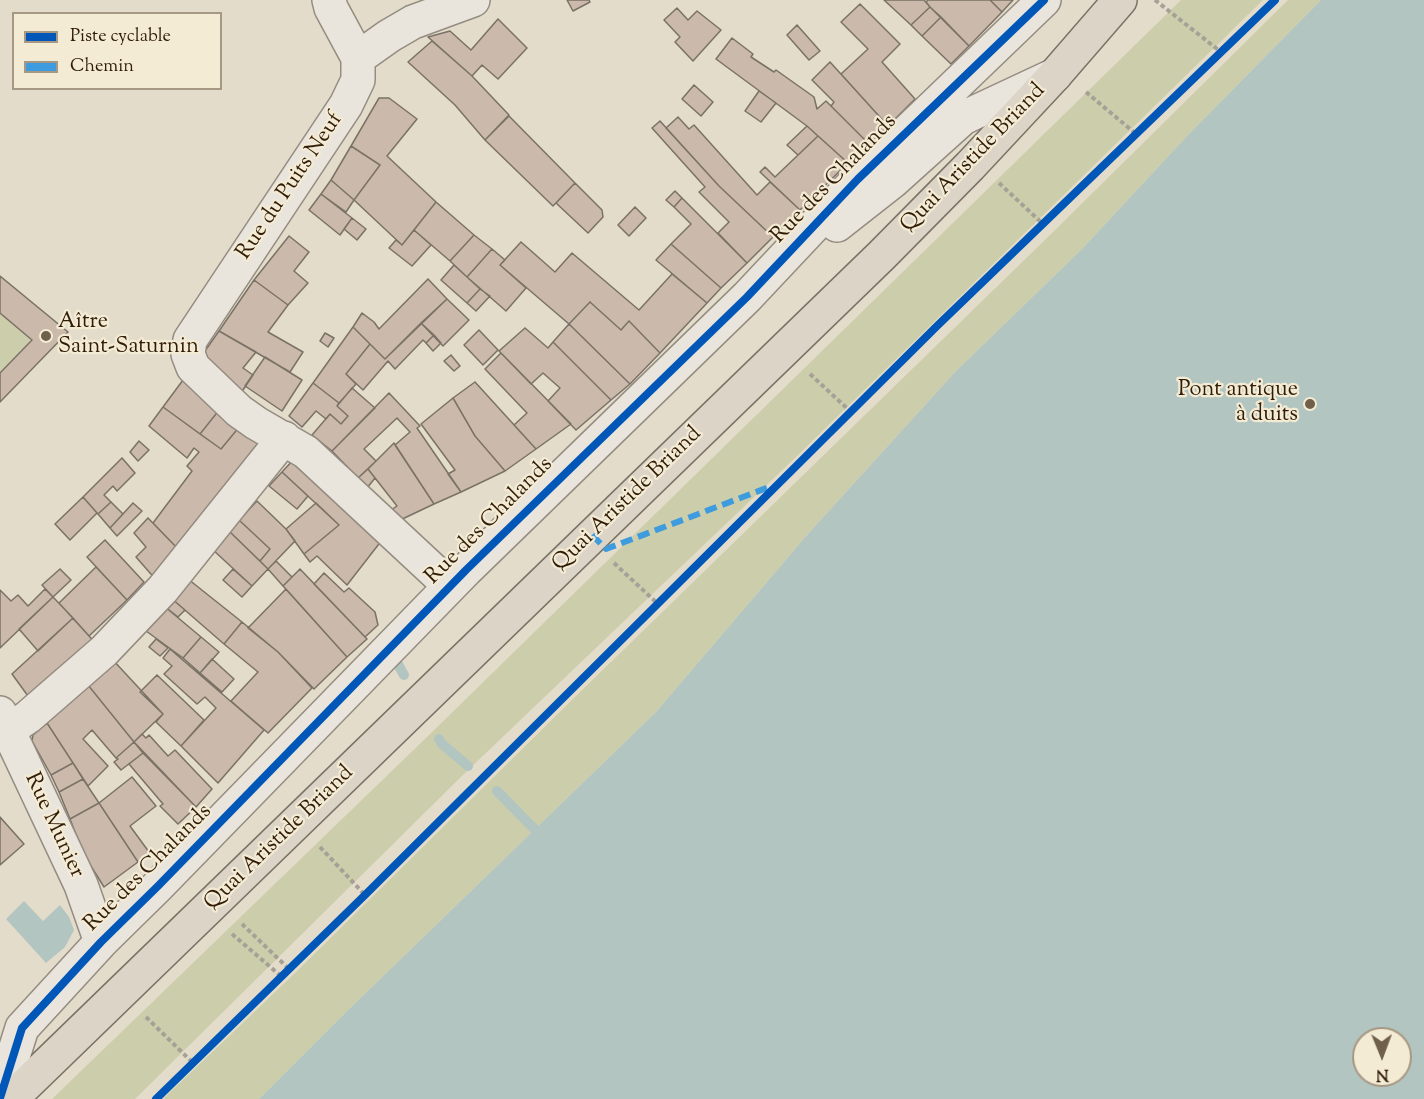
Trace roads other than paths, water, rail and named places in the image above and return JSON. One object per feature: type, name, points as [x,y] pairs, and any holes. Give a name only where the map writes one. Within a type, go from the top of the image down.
[{"type":"main road","name":"Quai Aristide Briand","points":[[11,1099],[882,255],[1056,75],[1120,0]]},
{"type":"street","points":[[329,0],[358,58],[413,22],[473,0]]},
{"type":"street","name":"Rue des Chalands","points":[[0,1098],[17,1022],[166,878],[450,586],[747,297],[858,179],[1044,0]]},
{"type":"street","name":"Rue du Puits Neuf","points":[[284,438],[239,411],[194,367],[188,354],[190,340],[346,105],[358,80],[358,58]]},
{"type":"street","points":[[747,297],[894,181],[963,118],[1056,75]]},
{"type":"street","points":[[4,722],[28,717],[104,651],[163,589],[284,438],[306,452],[450,586]]},
{"type":"street","name":"Rue Munier","points":[[4,722],[81,885],[101,942]]},
{"type":"waterway","points":[[395,659],[404,675]]},
{"type":"waterway","points":[[439,739],[468,766]]},
{"type":"waterway","points":[[497,791],[545,840]]},
{"type":"place","name":"Aître Saint-Saturnin","points":[[46,336]]},
{"type":"place","name":"Pont antique à duits","points":[[1310,404]]}]
